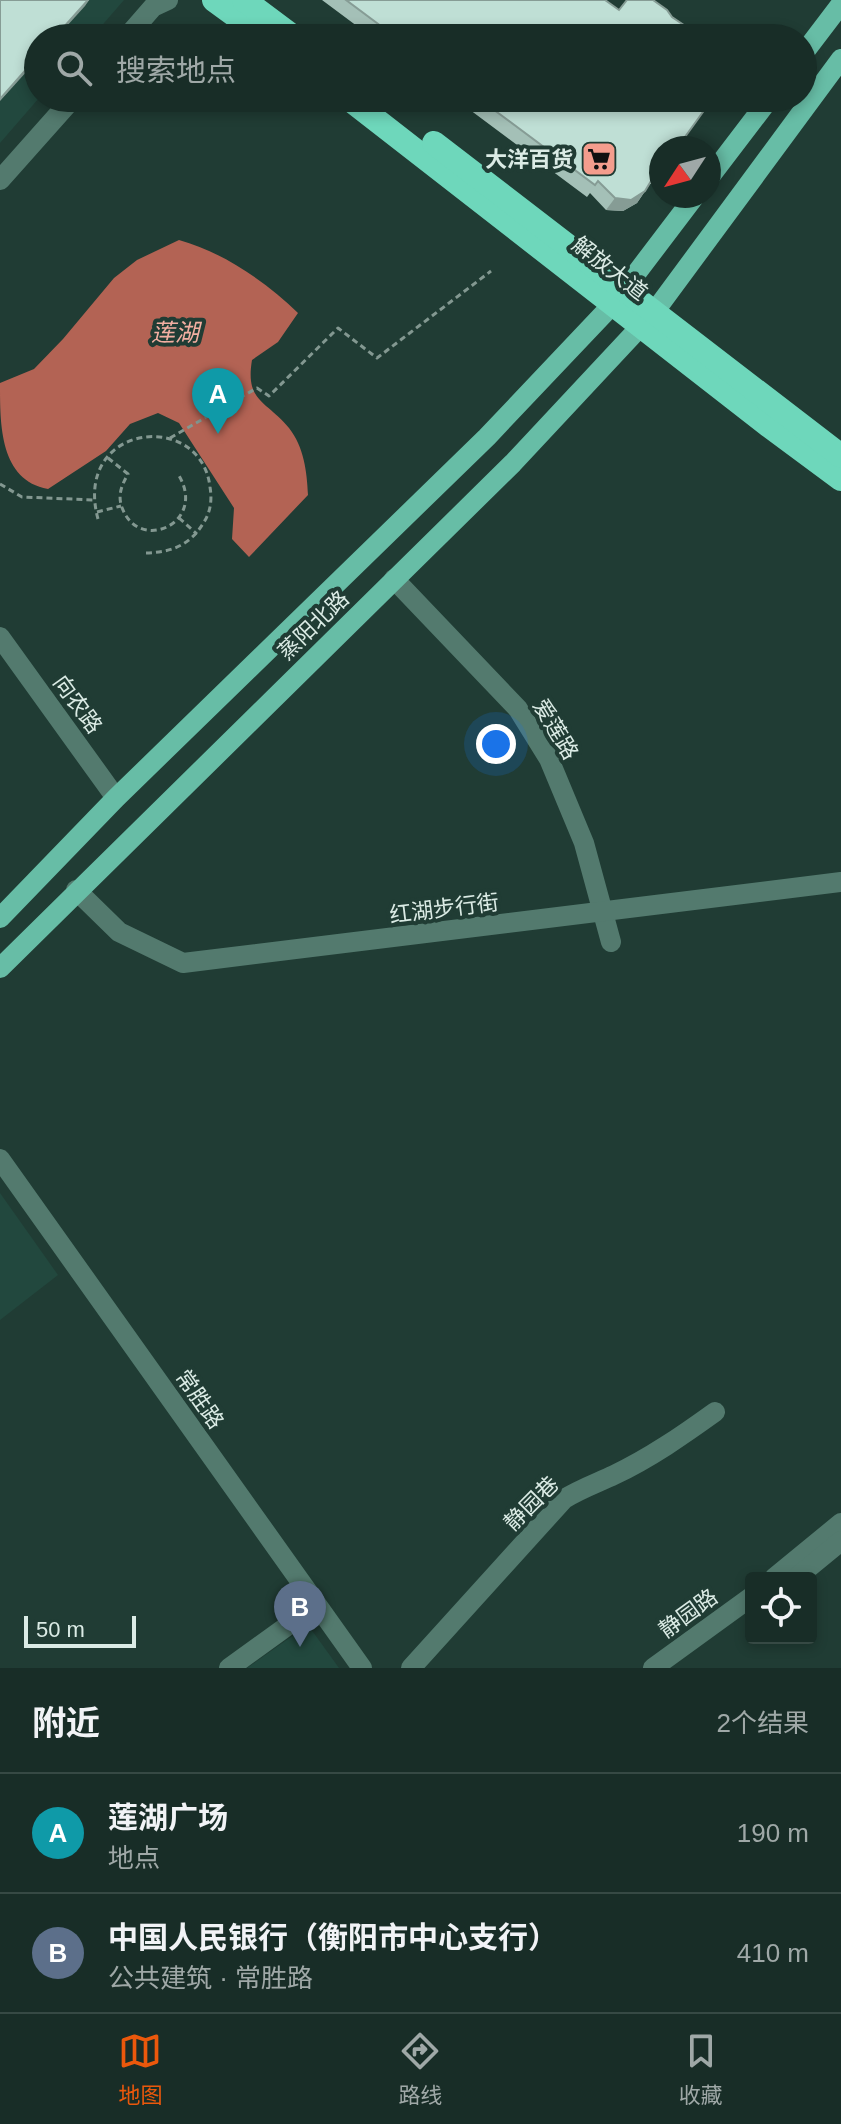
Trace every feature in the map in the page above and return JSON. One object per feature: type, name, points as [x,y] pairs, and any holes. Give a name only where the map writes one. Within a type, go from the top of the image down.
[{"type":"highway","points":[[214,0],[247,24]]},
{"type":"highway","points":[[244,0],[276,24]]},
{"type":"highway","name":"解放大道","points":[[367,112],[841,456]]},
{"type":"highway","name":"解放大道","points":[[391,112],[619,296]]},
{"type":"highway","name":"解放大道","points":[[648,318],[841,479]]},
{"type":"main road","points":[[817,36],[841,4]]},
{"type":"main road","name":"蒸阳北路","points":[[817,91],[841,59]]},
{"type":"main road","points":[[721,162],[759,112]]},
{"type":"main road","name":"蒸阳北路","points":[[0,968],[513,463],[648,318],[802,112]]},
{"type":"main road","name":"蒸阳北路","points":[[0,918],[116,798],[487,437],[619,296],[686,208]]},
{"type":"street","points":[[124,24],[145,0]]},
{"type":"street","points":[[138,24],[153,7],[168,0]]},
{"type":"street","points":[[0,164],[46,112]]},
{"type":"street","points":[[0,180],[61,112]]},
{"type":"street","name":"爱莲路","points":[[394,579],[518,709],[549,759],[584,843],[611,942]]},
{"type":"street","name":"向农路","points":[[0,637],[116,798]]},
{"type":"street","name":"红湖步行街","points":[[76,890],[119,932],[183,963],[841,882]]},
{"type":"street","name":"常胜路","points":[[0,1159],[362,1668]]},
{"type":"street","name":"常胜路","points":[[0,1176],[348,1668]]},
{"type":"street","name":"静园巷","points":[[411,1668],[564,1499],[616,1475],[673,1442],[715,1412]]},
{"type":"street","points":[[781,1572],[841,1523]]},
{"type":"street","points":[[803,1572],[841,1541]]},
{"type":"street","name":"静园路","points":[[653,1668],[745,1601]]},
{"type":"street","points":[[229,1668],[308,1611]]},
{"type":"street","name":"静园路","points":[[677,1668],[745,1618]]},
{"type":"path","points":[[170,438],[257,388],[269,396],[338,328],[377,358],[491,271]]},
{"type":"path","points":[[98,519],[94,500],[95,481],[115,448],[132,439],[151,435],[170,438],[187,447],[201,461],[209,479],[212,498],[207,518],[197,534],[181,546],[163,553],[143,553]]},
{"type":"path","points":[[107,458],[128,474],[122,484],[121,506],[126,516],[143,529],[164,529],[179,518],[187,495],[178,474]]},
{"type":"path","points":[[0,484],[22,497],[94,500]]},
{"type":"path","points":[[97,512],[121,506]]},
{"type":"path","points":[[179,518],[197,534]]},
{"type":"shaded area","points":[[0,0],[124,0],[103,24],[24,24],[24,112],[27,112],[0,143]]},
{"type":"shaded area","points":[[0,1193],[58,1275],[0,1320]]},
{"type":"shaded area","points":[[308,1625],[339,1668],[247,1668]]},
{"type":"water","name":"莲湖","points":[[179,240],[212,252],[243,269],[298,313],[278,342],[252,360],[251,374],[259,399],[289,428],[298,443],[306,469],[308,495],[249,557],[232,539],[234,508],[179,423],[158,413],[130,424],[106,451],[48,489],[32,484],[20,475],[6,449],[0,383],[34,369],[114,278],[137,260]]},
{"type":"building","points":[[0,0],[88,0],[67,24],[24,24],[24,72],[0,99]]},
{"type":"building","points":[[346,0],[605,0],[619,10],[627,0],[653,0],[682,24],[378,24]]},
{"type":"building","points":[[497,112],[703,112],[686,136],[649,136],[649,184],[645,191],[631,200],[615,198],[598,181],[595,185]]},
{"type":"place","name":"大洋百货","points":[[599,159]]},
{"type":"place","name":"莲湖广场","points":[[218,434]]},
{"type":"place","name":"中国人民银行（衡阳市中心支行）","points":[[300,1647]]}]
